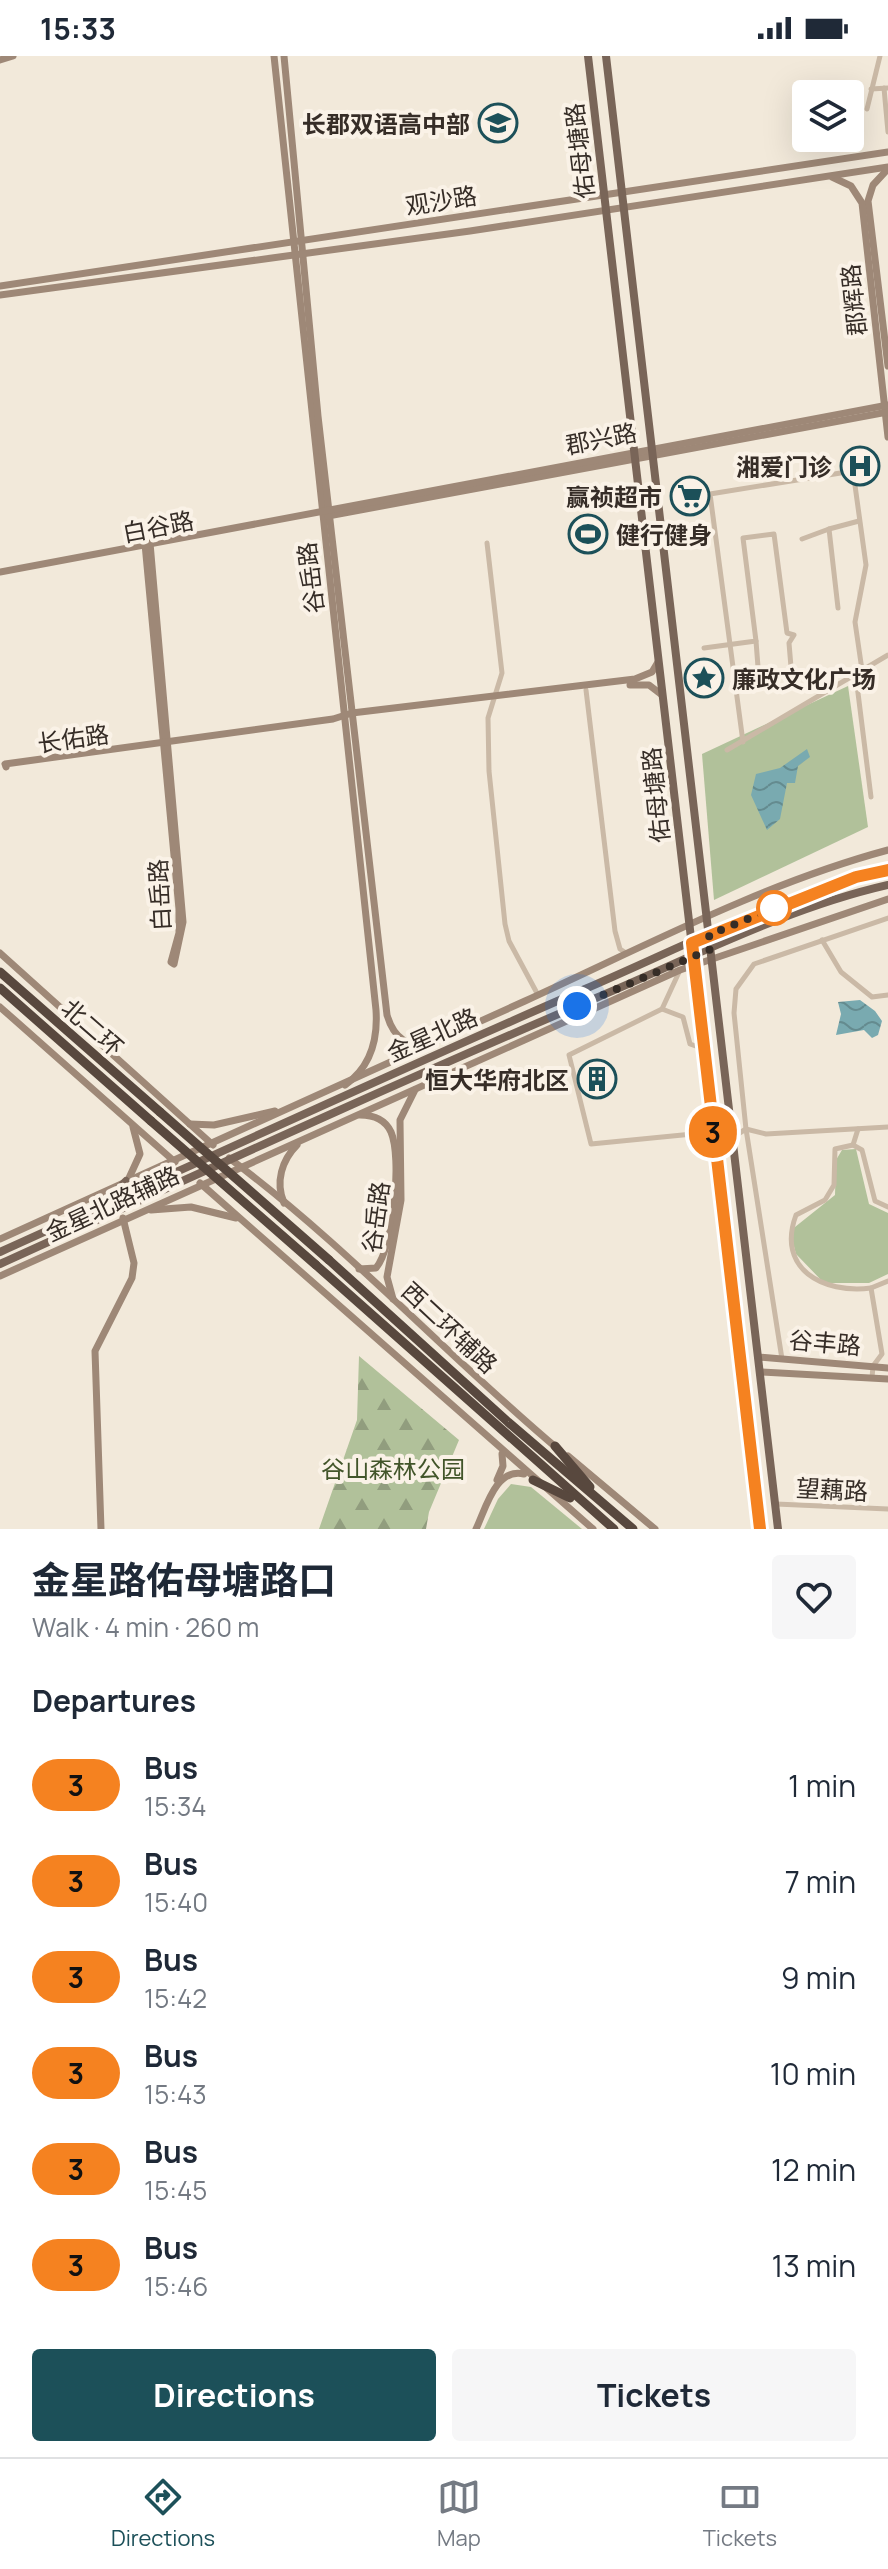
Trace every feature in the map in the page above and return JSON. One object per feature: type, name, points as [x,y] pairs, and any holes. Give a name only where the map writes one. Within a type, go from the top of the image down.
[{"type":"highway","name":"北二环","points":[[0,972],[611,1511]]},
{"type":"highway","name":"北二环","points":[[0,988],[580,1502]]},
{"type":"highway","points":[[555,1446],[611,1511],[633,1529]]},
{"type":"highway","points":[[531,1478],[580,1502],[614,1529]]},
{"type":"main road","points":[[0,60],[13,56]]},
{"type":"main road","name":"谷岳路","points":[[274,56],[293,256],[327,513],[349,717],[377,1026],[366,1063],[345,1085]]},
{"type":"main road","points":[[284,56],[327,513]]},
{"type":"main road","name":"佑母塘路","points":[[588,56],[760,1529]]},
{"type":"main road","name":"佑母塘路","points":[[606,56],[778,1529]]},
{"type":"main road","name":"观沙路","points":[[0,286],[888,152]]},
{"type":"main road","name":"观沙路","points":[[0,295],[293,256],[888,168]]},
{"type":"main road","name":"郡辉路","points":[[888,168],[873,185],[868,201],[888,366]]},
{"type":"main road","name":"郡辉路","points":[[829,176],[851,186],[862,203],[888,437]]},
{"type":"main road","name":"郡兴路","points":[[327,513],[886,409]]},
{"type":"main road","name":"白谷路","points":[[0,574],[327,513]]},
{"type":"main road","name":"白岳路","points":[[148,546],[180,922],[171,962],[174,964],[183,922],[165,744]]},
{"type":"main road","name":"长佑路","points":[[165,744],[5,764],[6,767],[638,679],[652,672],[659,660]]},
{"type":"main road","name":"长佑路","points":[[493,698],[644,684],[657,689],[664,698]]},
{"type":"main road","points":[[349,717],[387,1015],[393,1031],[404,1042],[416,1045],[433,1043]]},
{"type":"main road","points":[[185,1122],[214,1125],[301,1104],[626,953],[792,881],[888,850]]},
{"type":"main road","name":"金星北路","points":[[0,1252],[709,935],[856,877],[888,870]]},
{"type":"main road","name":"金星北路","points":[[0,1264],[230,1159],[858,892],[888,885]]},
{"type":"main road","points":[[711,954],[888,899]]},
{"type":"main road","name":"西二环辅路","points":[[0,953],[185,1122],[358,1268],[489,1391],[655,1529]]},
{"type":"main road","points":[[285,1205],[280,1188],[284,1163],[303,1140],[694,961]]},
{"type":"main road","points":[[0,1007],[531,1478],[593,1529]]},
{"type":"main road","name":"谷岳路","points":[[397,1304],[387,1277],[401,1200],[400,1120],[415,1090]]},
{"type":"main road","name":"金星北路辅路","points":[[0,1239],[301,1104]]},
{"type":"main road","name":"谷岳路","points":[[353,1116],[372,1116],[390,1129],[395,1170],[390,1229],[380,1263],[372,1270],[358,1268]]},
{"type":"main road","points":[[101,1205],[136,1168],[140,1154],[132,1125]]},
{"type":"main road","name":"金星北路辅路","points":[[0,1276],[303,1140]]},
{"type":"main road","points":[[101,1529],[95,1351],[132,1278],[134,1263],[126,1217],[182,1206],[223,1214],[247,1224]]},
{"type":"main road","name":"谷丰路","points":[[758,1357],[888,1368]]},
{"type":"main road","name":"谷丰路","points":[[760,1372],[888,1379]]},
{"type":"main road","points":[[474,1529],[503,1466],[502,1452]]},
{"type":"main road","points":[[474,1529],[504,1476],[518,1472],[531,1478]]},
{"type":"street","points":[[867,109],[880,56]]},
{"type":"street","points":[[871,89],[886,88],[888,132]]},
{"type":"street","points":[[743,742],[710,494],[853,471],[866,565],[855,622],[862,670]]},
{"type":"street","points":[[802,539],[859,521]]},
{"type":"street","points":[[829,529],[838,608]]},
{"type":"street","points":[[733,682],[759,680],[786,674],[791,667],[789,643],[794,635],[787,633],[774,534],[743,538],[759,680]]},
{"type":"street","points":[[487,543],[502,673],[488,718],[489,771],[505,924],[509,941],[538,995]]},
{"type":"street","points":[[704,648],[756,641]]},
{"type":"street","points":[[727,750],[856,677],[888,655]]},
{"type":"street","points":[[856,677],[871,797]]},
{"type":"street","points":[[586,690],[615,931],[620,949],[626,953]]},
{"type":"street","points":[[782,1359],[746,1129],[734,1013],[736,989],[754,964],[888,918]]},
{"type":"street","points":[[822,940],[841,972],[872,997],[888,995]]},
{"type":"street","points":[[680,970],[662,1009],[569,1055],[591,1144],[713,1132]]},
{"type":"street","points":[[662,1009],[683,1017],[690,1044],[704,1049]]},
{"type":"street","points":[[732,1138],[746,1129],[766,1134],[888,1127]]},
{"type":"street","points":[[853,1145],[858,1129]]},
{"type":"street","points":[[888,1207],[875,1201],[862,1150],[853,1145],[835,1149],[834,1185],[825,1200],[796,1215],[790,1231],[793,1256],[823,1287],[851,1291],[888,1281]]},
{"type":"street","points":[[871,1288],[882,1354],[873,1366],[872,1378]]},
{"type":"street","name":"望藕路","points":[[775,1504],[888,1509]]},
{"type":"green space","points":[[848,686],[868,827],[714,900],[702,754]]},
{"type":"green space","points":[[856,1149],[869,1204],[888,1213],[888,1274],[869,1283],[824,1283],[796,1254],[790,1231],[835,1195],[836,1160],[842,1150]]},
{"type":"green space","name":"谷山森林公园","points":[[359,1356],[459,1440],[429,1512],[426,1529],[319,1529],[357,1420]]},
{"type":"green space","points":[[511,1484],[531,1487],[582,1529],[484,1529],[498,1499]]},
{"type":"water","points":[[807,749],[810,757],[798,766],[795,783],[787,783],[780,819],[767,830],[751,795],[756,774],[780,768]]},
{"type":"water","points":[[860,1000],[875,1011],[882,1021],[878,1035],[872,1038],[864,1030],[836,1035],[841,1014],[838,1002]]},
{"type":"bus line","name":"3","points":[[760,1529],[692,943],[856,877],[888,870]]},
{"type":"place","name":"长郡双语高中部","points":[[498,123]]},
{"type":"place","name":"湘爱门诊","points":[[860,466]]},
{"type":"place","name":"赢祯超市","points":[[690,496]]},
{"type":"place","name":"健行健身","points":[[588,534]]},
{"type":"place","name":"廉政文化广场","points":[[704,678]]},
{"type":"place","name":"恒大华府北区","points":[[597,1079]]},
{"type":"route","points":[[577,1006],[711,949],[709,935],[779,906],[774,908]]}]
